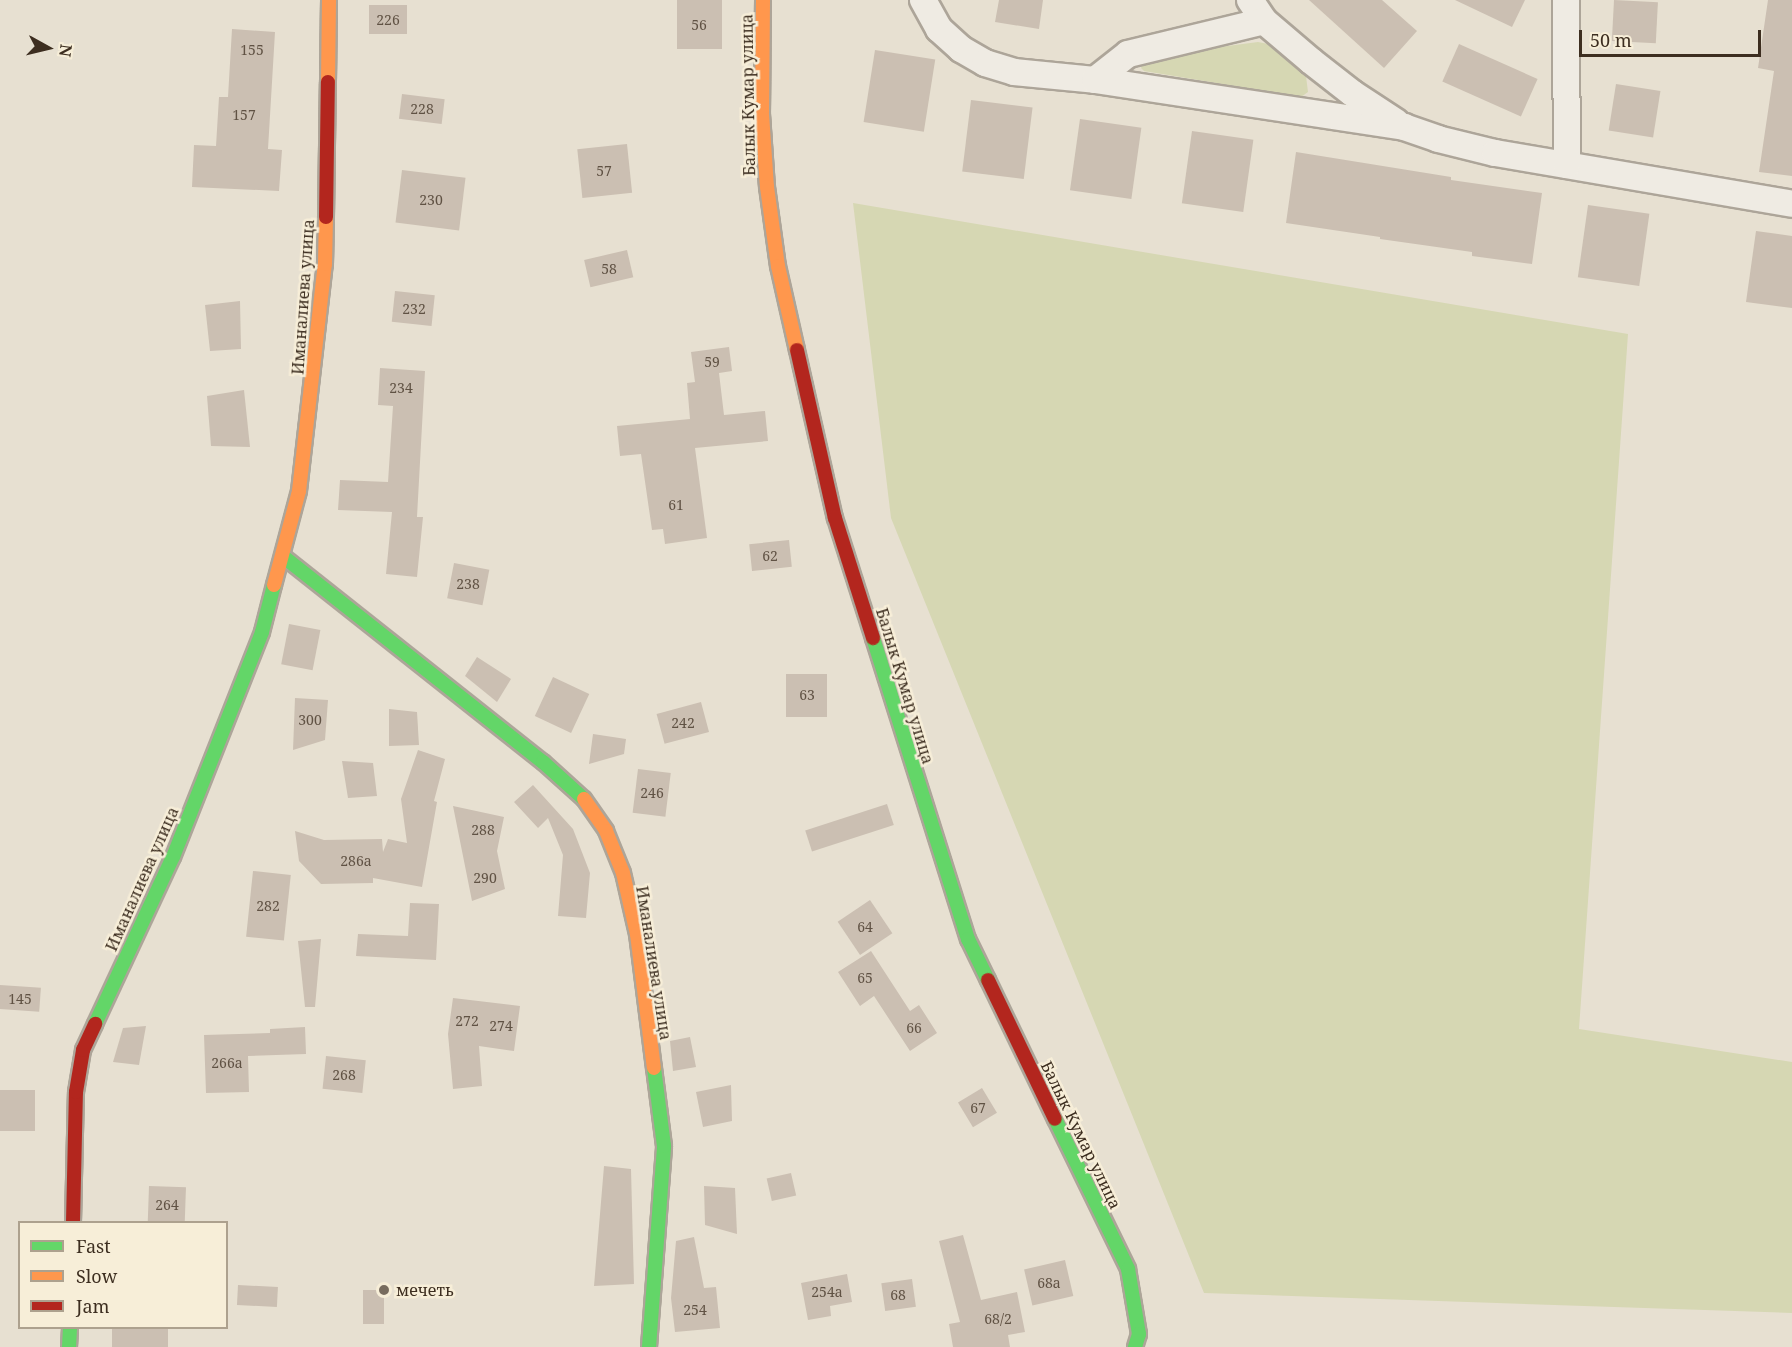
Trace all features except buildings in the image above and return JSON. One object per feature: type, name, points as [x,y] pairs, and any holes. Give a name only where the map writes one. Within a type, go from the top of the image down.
[{"type":"street","name":"Иманалиева улица","points":[[72,1221],[76,1092],[83,1050],[173,857],[262,632],[284,557],[299,491],[325,264],[329,0]]},
{"type":"street","name":"Балык Кумар улица","points":[[763,0],[762,114],[767,187],[776,255],[835,518],[968,939],[1128,1269],[1139,1334],[1135,1347]]},
{"type":"street","points":[[923,0],[939,29],[961,49],[985,63],[1014,72],[1095,80],[1404,127]]},
{"type":"street","points":[[1250,0],[1264,21],[1352,93],[1404,127],[1438,140],[1792,204]]},
{"type":"street","points":[[1566,0],[1567,165]]},
{"type":"street","points":[[1095,80],[1128,54],[1264,21]]},
{"type":"street","name":"Иманалиева улица","points":[[284,557],[543,762],[582,796],[606,831],[623,873],[637,934],[664,1146],[649,1347]]},
{"type":"street","points":[[69,1347],[70,1329]]},
{"type":"green space","points":[[1258,42],[1273,45],[1293,58],[1306,76],[1308,92],[1301,97],[1144,71],[1141,68],[1143,64],[1197,50]]},
{"type":"green space","points":[[853,203],[1628,334],[1579,1029],[1792,1062],[1792,1313],[1204,1293],[891,518]]},
{"type":"traffic: fast","points":[[284,557],[543,762],[584,799]]},
{"type":"traffic: fast","points":[[95,1024],[173,857],[262,632],[274,585]]},
{"type":"traffic: fast","points":[[873,638],[968,939],[988,980]]},
{"type":"traffic: fast","points":[[649,1347],[664,1146],[654,1068]]},
{"type":"traffic: fast","points":[[1055,1119],[1128,1269],[1139,1334],[1135,1347]]},
{"type":"traffic: fast","points":[[69,1347],[70,1329]]},
{"type":"traffic: slow","points":[[328,82],[329,0]]},
{"type":"traffic: slow","points":[[763,0],[762,114],[767,187],[778,266],[797,350]]},
{"type":"traffic: slow","points":[[274,585],[299,491],[325,264],[326,217]]},
{"type":"traffic: slow","points":[[584,799],[606,831],[623,873],[637,934],[654,1068]]},
{"type":"traffic: jam","points":[[326,217],[328,82]]},
{"type":"traffic: jam","points":[[797,350],[835,518],[873,638]]},
{"type":"traffic: jam","points":[[988,980],[1055,1119]]},
{"type":"traffic: jam","points":[[73,1221],[76,1092],[83,1050],[95,1024]]},
{"type":"place","name":"мечеть","points":[[384,1290]]}]
